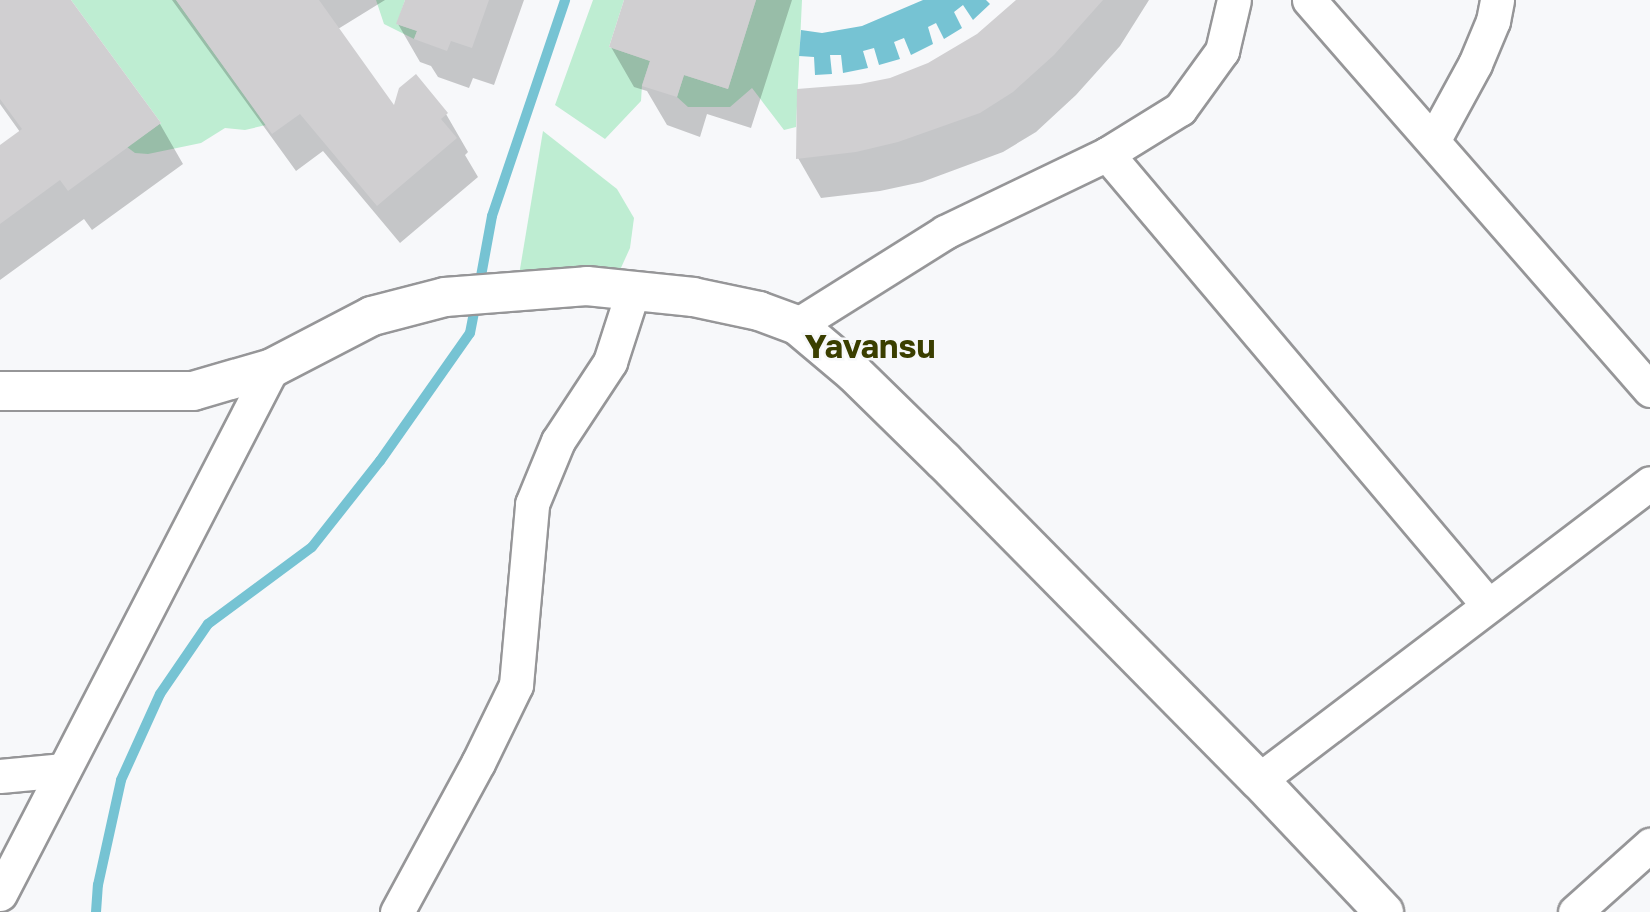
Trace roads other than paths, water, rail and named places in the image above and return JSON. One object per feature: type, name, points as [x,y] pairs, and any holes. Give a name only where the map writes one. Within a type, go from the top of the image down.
[{"type":"street","points":[[797,325],[945,232],[1107,154],[1180,109],[1222,51],[1234,0]]},
{"type":"street","points":[[1309,0],[1650,390]]},
{"type":"street","points":[[1433,141],[1475,64],[1493,21],[1497,0]]},
{"type":"street","points":[[1107,154],[1488,604]]},
{"type":"street","points":[[0,391],[193,391],[272,368],[372,316],[445,297],[587,286],[693,297],[759,311],[797,325],[854,373],[944,461],[1259,780],[1384,912]]},
{"type":"street","points":[[397,912],[478,763],[516,685],[532,504],[558,441],[610,362],[632,291]]},
{"type":"street","points":[[0,894],[272,368]]},
{"type":"street","points":[[1259,780],[1650,483]]},
{"type":"street","points":[[0,776],[64,770]]},
{"type":"street","points":[[1575,912],[1650,845]]},
{"type":"water","points":[[923,0],[986,0],[990,4],[973,20],[963,5],[954,12],[962,28],[944,39],[936,23],[928,27],[933,44],[911,55],[904,38],[894,42],[900,59],[879,65],[874,48],[863,51],[868,68],[843,73],[841,55],[830,55],[832,74],[815,75],[814,57],[799,56],[801,30],[822,33],[862,26]]},
{"type":"waterway","points":[[479,287],[492,216],[565,0]]},
{"type":"waterway","points":[[96,912],[98,885],[121,780],[160,694],[208,624],[312,547],[380,461],[470,333],[476,302]]},
{"type":"district","name":"Yavansu","points":[[870,346]]}]
